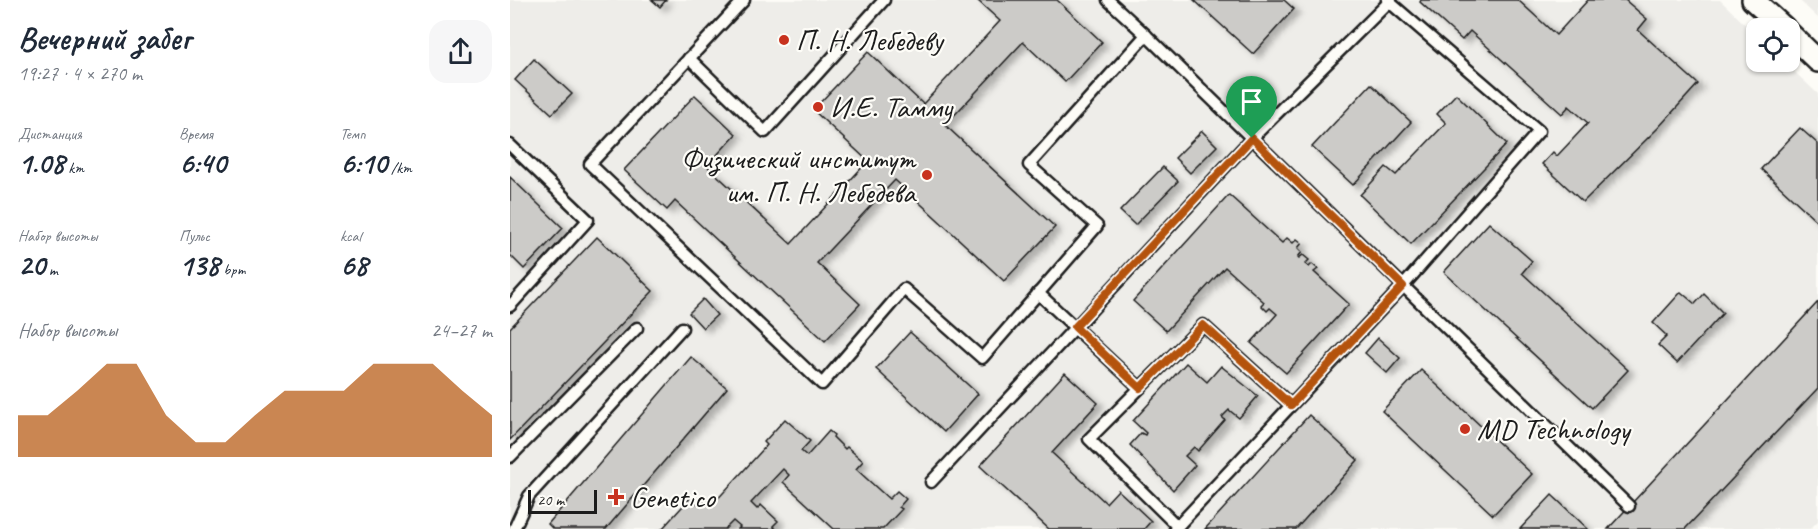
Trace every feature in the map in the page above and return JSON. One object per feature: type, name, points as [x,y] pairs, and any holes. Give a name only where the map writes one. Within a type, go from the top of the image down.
[{"type":"street","points":[[1753,0],[1773,18]]},
{"type":"street","points":[[1800,44],[1818,61]]},
{"type":"lane","points":[[744,0],[590,164],[822,384],[904,289],[982,358],[1097,226],[1029,165],[1146,35]]},
{"type":"lane","points":[[689,58],[765,132],[884,0]]},
{"type":"lane","points":[[1108,0],[1629,506]]},
{"type":"lane","points":[[931,482],[1252,138],[1389,1],[1539,132],[1403,286],[1176,528],[1089,439],[1203,325],[1291,405]]},
{"type":"lane","points":[[510,145],[588,220],[510,306]]},
{"type":"lane","points":[[1038,294],[1140,388]]},
{"type":"lane","points":[[510,456],[637,328]]},
{"type":"lane","points":[[514,529],[529,496],[682,328]]},
{"type":"shaded area","points":[[510,0],[1720,0],[1746,25],[1746,72],[1795,72],[1818,94],[1818,521],[1810,529],[510,529]]},
{"type":"shaded area","points":[[1799,0],[1818,0],[1818,18]]},
{"type":"building","points":[[652,0],[666,0],[660,7]]},
{"type":"building","name":"Физический институт им. П. Н. Лебедева","points":[[977,0],[1057,0],[1102,42],[1065,82],[1023,42],[945,125],[1055,227],[1004,281],[895,180],[817,263],[860,304],[825,341],[675,201],[667,210],[624,170],[695,95],[736,134],[707,166],[791,244],[868,161],[813,110],[868,52],[923,104],[1000,21]]},
{"type":"building","points":[[1194,0],[1284,0],[1294,9],[1253,54]]},
{"type":"building","points":[[1421,0],[1518,0],[1556,35],[1588,0],[1625,0],[1647,19],[1638,30],[1698,84],[1658,128],[1583,202],[1542,164],[1553,152],[1557,156],[1588,123],[1569,106],[1562,114],[1470,31],[1462,40],[1420,2]]},
{"type":"building","points":[[534,59],[572,94],[552,114],[515,80]]},
{"type":"building","points":[[1371,84],[1411,122],[1353,185],[1312,147]]},
{"type":"building","points":[[1456,94],[1507,144],[1411,244],[1360,195],[1386,167],[1396,175],[1446,123],[1437,114]]},
{"type":"building","points":[[1800,128],[1818,144],[1818,222],[1761,169]]},
{"type":"building","points":[[1202,131],[1217,146],[1190,173],[1175,158]]},
{"type":"building","points":[[1163,167],[1178,181],[1135,225],[1120,211]]},
{"type":"building","points":[[510,177],[563,228],[524,269],[510,255]]},
{"type":"building","points":[[1229,195],[1282,243],[1287,238],[1293,243],[1297,239],[1302,243],[1298,248],[1302,252],[1298,257],[1303,255],[1309,260],[1305,264],[1309,267],[1312,264],[1318,269],[1314,272],[1349,304],[1286,373],[1251,343],[1277,314],[1270,308],[1267,311],[1261,305],[1264,302],[1225,267],[1166,331],[1133,301]]},
{"type":"building","points":[[1489,223],[1532,261],[1522,273],[1628,370],[1592,408],[1444,272]]},
{"type":"building","points":[[597,237],[653,291],[510,440],[510,328]]},
{"type":"building","points":[[1681,292],[1695,304],[1704,294],[1723,313],[1677,363],[1658,345],[1667,336],[1653,323]]},
{"type":"building","points":[[703,299],[717,315],[703,328],[689,313]]},
{"type":"building","points":[[1818,302],[1818,388],[1685,529],[1608,529]]},
{"type":"building","points":[[910,332],[978,394],[944,432],[876,369]]},
{"type":"building","points":[[1378,338],[1400,358],[1387,373],[1365,353]]},
{"type":"building","points":[[691,357],[727,388],[606,529],[553,529],[548,524]]},
{"type":"building","points":[[1186,363],[1207,382],[1221,366],[1258,396],[1239,418],[1229,410],[1222,417],[1225,420],[1198,451],[1194,447],[1185,456],[1195,465],[1173,490],[1130,445],[1141,433],[1145,435],[1146,433],[1133,421]]},
{"type":"building","points":[[1421,370],[1532,474],[1493,515],[1382,411]]},
{"type":"building","points":[[1065,373],[1098,403],[1052,453],[1106,503],[1118,490],[1151,521],[1144,529],[1049,529],[980,466]]},
{"type":"building","points":[[1309,415],[1358,460],[1296,529],[1205,529]]},
{"type":"building","points":[[785,419],[810,441],[801,451],[807,456],[829,431],[845,449],[847,447],[863,461],[856,469],[889,499],[897,491],[906,499],[899,507],[902,509],[883,529],[834,529],[783,482],[789,475],[783,469],[751,503],[757,509],[761,505],[778,521],[773,526],[776,529],[738,529],[740,527],[733,521],[725,529],[662,529],[691,497],[700,506],[707,498],[713,504],[767,445],[764,442]]},
{"type":"building","points":[[1552,495],[1588,529],[1520,529]]},
{"type":"place","name":"П. Н. Лебедеву","points":[[784,40]]},
{"type":"place","name":"И.Е. Тамму","points":[[818,107]]},
{"type":"place","name":"Физический институт им. П. Н. Лебедева","points":[[927,175]]},
{"type":"place","name":"MD Technology","points":[[1465,429]]},
{"type":"place","name":"Genetico","points":[[616,497]]},
{"type":"route","points":[[1252,138],[1403,286],[1291,405],[1203,325],[1140,388],[1075,327],[1252,138]]}]
